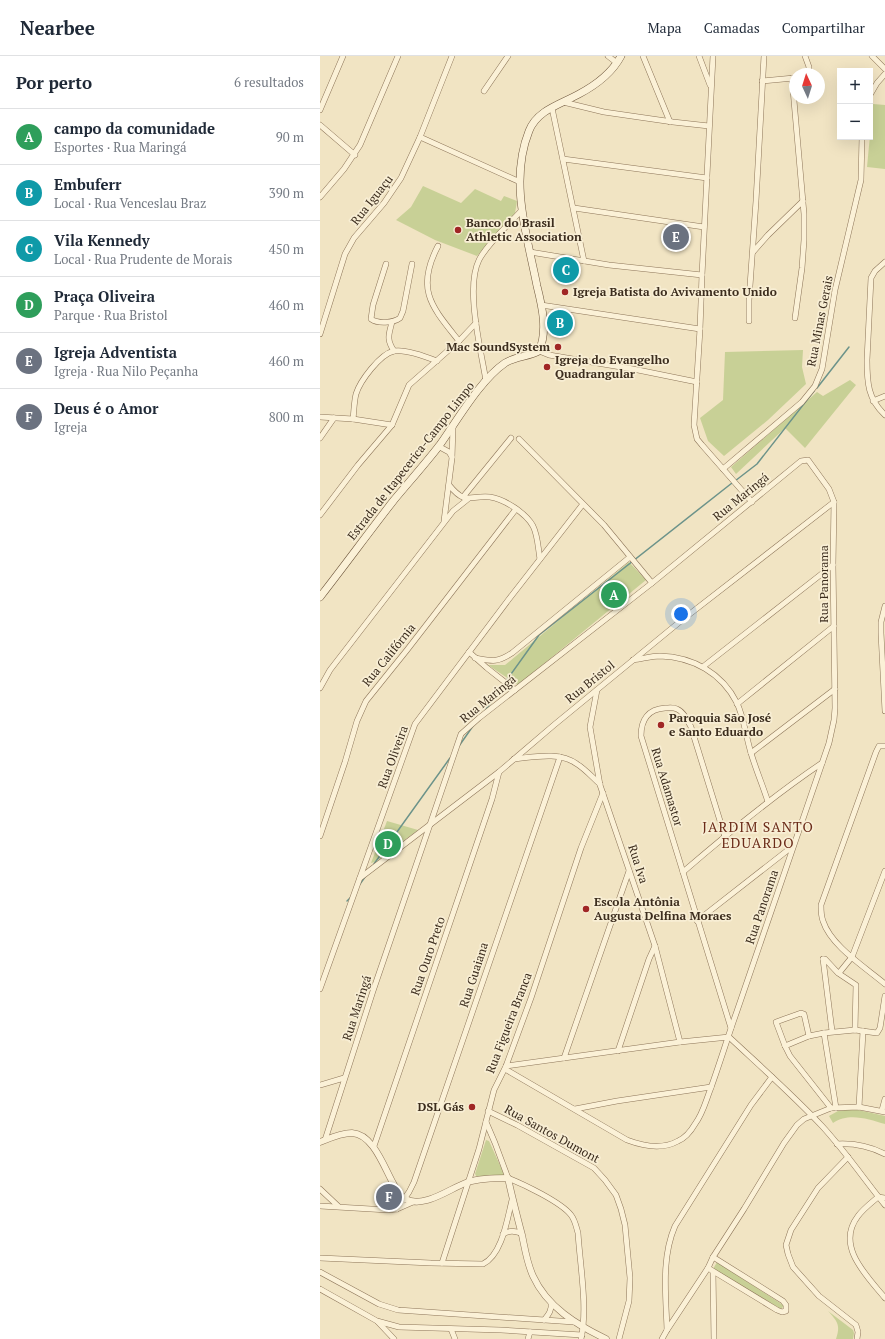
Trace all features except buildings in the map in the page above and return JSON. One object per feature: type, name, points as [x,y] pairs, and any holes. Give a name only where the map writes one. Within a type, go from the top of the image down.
[{"type":"main road","points":[[486,381],[509,360],[539,351],[543,341],[544,334],[541,305],[521,211],[520,182],[524,148],[530,127],[538,116],[593,86],[602,79],[617,63],[621,56]]},
{"type":"main road","name":"Estrada de Itapecerica-Campo Limpo","points":[[320,596],[438,446],[486,381]]},
{"type":"street","points":[[320,110],[322,99],[343,56]]},
{"type":"street","points":[[320,197],[355,155],[398,56]]},
{"type":"street","name":"Rua Iguaçu","points":[[320,334],[345,254],[354,238],[396,186],[420,137],[452,56]]},
{"type":"street","points":[[484,91],[508,56]]},
{"type":"street","points":[[608,56],[617,63]]},
{"type":"street","points":[[643,56],[670,122]]},
{"type":"street","points":[[699,56],[711,86]]},
{"type":"street","points":[[713,56],[700,329],[694,417],[695,431],[697,439],[752,502]]},
{"type":"street","points":[[749,321],[764,56]]},
{"type":"street","points":[[805,56],[808,68]]},
{"type":"street","points":[[872,56],[885,69]]},
{"type":"street","points":[[873,90],[885,74]]},
{"type":"street","points":[[762,81],[789,78]]},
{"type":"street","points":[[563,102],[604,112],[709,126]]},
{"type":"street","points":[[795,318],[802,268],[804,240],[803,201],[796,104]]},
{"type":"street","points":[[552,108],[584,261]]},
{"type":"street","points":[[320,125],[355,155]]},
{"type":"street","points":[[420,137],[520,182]]},
{"type":"street","name":"Rua Minas Gerais","points":[[724,469],[802,402],[815,386],[819,378],[822,369],[835,290],[861,180],[862,140]]},
{"type":"street","points":[[563,159],[707,178]]},
{"type":"street","points":[[753,252],[803,201]]},
{"type":"street","points":[[574,208],[704,227]]},
{"type":"street","name":"Estrada de Itapecerica-Campo Limpo","points":[[486,381],[476,323],[473,284],[477,264],[480,258],[521,211]]},
{"type":"street","points":[[438,246],[430,260],[427,287],[433,306],[459,341]]},
{"type":"street","points":[[530,252],[584,261],[702,275]]},
{"type":"street","points":[[885,262],[875,271],[870,282],[866,372],[873,401],[885,415]]},
{"type":"street","points":[[386,264],[373,305],[371,319],[376,322],[392,322],[397,320],[401,315],[412,264]]},
{"type":"street","points":[[541,305],[700,329]]},
{"type":"street","points":[[392,322],[388,340],[394,351]]},
{"type":"street","points":[[320,515],[358,465],[392,425],[409,385],[459,341],[476,323]]},
{"type":"street","points":[[353,419],[356,393],[367,373],[380,360],[394,351],[404,351],[437,361]]},
{"type":"street","points":[[539,351],[548,355],[633,369],[697,382]]},
{"type":"street","points":[[873,401],[885,396]]},
{"type":"street","points":[[320,417],[353,419],[392,425]]},
{"type":"street","points":[[320,438],[334,418]]},
{"type":"street","points":[[443,523],[452,458],[453,426]]},
{"type":"street","points":[[320,688],[330,670],[443,523],[465,498],[511,438]]},
{"type":"street","points":[[519,439],[604,526],[652,583]]},
{"type":"street","points":[[438,446],[449,452],[452,458]]},
{"type":"street","name":"Rua Maringá","points":[[322,1141],[460,734],[468,726],[652,583],[806,459]]},
{"type":"street","name":"Rua Panorama","points":[[506,1067],[627,1140],[646,1145],[667,1145],[678,1141],[691,1130],[703,1110],[829,743],[834,720],[834,502],[829,489],[812,464],[806,459]]},
{"type":"street","points":[[449,484],[457,494],[465,498],[489,497],[499,499],[516,509],[532,526],[535,533],[540,559]]},
{"type":"street","name":"Rua Bristol","points":[[360,878],[499,772],[632,660],[780,542],[834,502]]},
{"type":"street","name":"Rua Oliveira","points":[[320,989],[415,724],[583,504]]},
{"type":"street","name":"Rua Califórnia","points":[[320,836],[357,721],[366,701],[516,509]]},
{"type":"street","points":[[475,658],[497,661],[512,653],[630,557]]},
{"type":"street","points":[[704,666],[833,565]]},
{"type":"street","points":[[885,606],[881,622],[885,711]]},
{"type":"street","points":[[737,704],[834,626]]},
{"type":"street","points":[[469,652],[515,690]]},
{"type":"street","points":[[632,660],[659,656],[674,657],[704,666],[718,677],[737,704],[751,753],[768,802]]},
{"type":"street","points":[[751,753],[835,689]]},
{"type":"street","name":"Rua Iva","points":[[597,690],[590,727],[600,785],[622,845],[629,871],[655,946],[680,1042]]},
{"type":"street","name":"Rua Adamastor","points":[[725,837],[691,727],[683,713],[678,709],[671,708],[655,710],[647,715],[643,721],[641,736],[731,1028]]},
{"type":"street","points":[[882,746],[821,905],[822,920],[830,935],[852,957],[885,984]]},
{"type":"street","points":[[513,759],[546,756],[560,757],[576,763],[600,785]]},
{"type":"street","name":"Rua Guaiana","points":[[397,1209],[414,1182],[499,930],[560,757]]},
{"type":"street","points":[[683,872],[793,782],[822,763]]},
{"type":"street","name":"Rua Ouro Preto","points":[[374,1146],[492,799],[499,772]]},
{"type":"street","name":"Rua Figueira Branca","points":[[442,1263],[469,1182],[494,1090],[506,1067],[534,991],[581,848],[603,793]]},
{"type":"street","points":[[698,921],[794,846]]},
{"type":"street","points":[[564,1058],[629,871]]},
{"type":"street","points":[[839,974],[852,957],[885,871]]},
{"type":"street","points":[[618,1051],[649,959],[655,946]]},
{"type":"street","points":[[832,1031],[823,959],[825,959],[839,974],[856,986],[855,1030]]},
{"type":"street","points":[[785,1046],[809,1036],[832,1031],[855,1030],[875,1033],[879,1032],[885,996]]},
{"type":"street","points":[[809,1036],[802,1013],[797,1013],[778,1021],[776,1024],[785,1046],[801,1071],[834,1108]]},
{"type":"street","points":[[860,1107],[863,1031]]},
{"type":"street","points":[[824,1033],[834,1108]]},
{"type":"street","points":[[506,1067],[680,1042],[729,1037],[812,1116],[848,1157],[885,1205]]},
{"type":"street","points":[[667,1330],[666,1258],[672,1233],[751,1105],[772,1077]]},
{"type":"street","points":[[320,1086],[344,1078]]},
{"type":"street","points":[[575,1109],[711,1087]]},
{"type":"street","points":[[714,1339],[710,1270],[713,1257],[792,1132],[804,1119],[834,1108],[860,1107],[883,1111],[885,1099]]},
{"type":"street","name":"Rua Santos Dumont","points":[[488,1111],[517,1125],[594,1168],[606,1180],[616,1195],[625,1225],[630,1278],[629,1301],[619,1339]]},
{"type":"street","points":[[486,1122],[496,1143],[508,1178],[512,1200],[533,1275],[542,1291],[551,1302],[574,1322],[606,1339]]},
{"type":"street","points":[[322,1141],[341,1134],[354,1133],[363,1137],[374,1146],[398,1192],[404,1199],[416,1202]]},
{"type":"street","points":[[837,1144],[865,1146],[885,1154]]},
{"type":"street","points":[[848,1157],[818,1188],[791,1230],[786,1245],[793,1267],[819,1296],[856,1325],[858,1332],[857,1339]]},
{"type":"street","points":[[320,1206],[397,1209],[416,1202],[428,1201],[469,1182],[484,1179],[508,1178],[526,1186],[555,1202],[571,1214],[576,1223],[583,1292],[582,1337],[530,1332],[399,1327],[377,1321],[320,1289]]},
{"type":"street","points":[[320,1189],[338,1206]]},
{"type":"street","points":[[878,1197],[885,1198]]},
{"type":"street","points":[[878,1197],[854,1221],[850,1245],[856,1261],[885,1298]]},
{"type":"street","points":[[320,1258],[483,1264],[494,1255],[503,1234],[512,1200]]},
{"type":"street","points":[[503,1234],[510,1231],[521,1233]]},
{"type":"street","points":[[710,1270],[780,1311],[786,1311],[786,1305],[783,1301],[713,1257]]},
{"type":"street","points":[[662,1339],[710,1270]]},
{"type":"street","points":[[320,1272],[379,1304],[398,1310],[574,1322]]},
{"type":"street","points":[[544,1320],[552,1308],[551,1302]]},
{"type":"street","points":[[377,1321],[392,1337],[399,1327]]},
{"type":"street","points":[[451,1329],[455,1339]]},
{"type":"street","points":[[528,1339],[530,1332]]},
{"type":"green space","points":[[873,104],[885,105],[885,169],[867,167],[870,140],[873,140]]},
{"type":"green space","name":"Banco do Brasil Athletic Association","points":[[423,186],[461,203],[475,189],[501,201],[504,196],[517,201],[515,213],[477,256],[435,240],[396,220],[411,207]]},
{"type":"green space","points":[[803,350],[802,367],[806,384],[768,420],[724,456],[708,441],[700,418],[723,400],[725,352]]},
{"type":"green space","points":[[850,380],[856,385],[805,448],[785,428],[736,474],[731,467],[817,392],[823,396]]},
{"type":"green space","points":[[629,562],[646,580],[518,685],[488,665],[505,665]]},
{"type":"green space","points":[[387,821],[418,830],[375,862],[371,863]]},
{"type":"green space","points":[[854,1109],[885,1116],[885,1124],[852,1117],[833,1123],[829,1116],[838,1111]]},
{"type":"green space","points":[[486,1140],[489,1141],[504,1174],[502,1176],[477,1177],[475,1174]]},
{"type":"green space","points":[[717,1262],[783,1305],[783,1307],[781,1309],[713,1269]]},
{"type":"green space","points":[[828,1311],[853,1330],[853,1339],[836,1339],[838,1327],[834,1318]]},
{"type":"waterway","points":[[817,388],[849,347]]},
{"type":"waterway","points":[[735,481],[757,464],[814,391]]},
{"type":"waterway","points":[[506,681],[539,635],[732,483]]},
{"type":"waterway","points":[[484,712],[504,684]]},
{"type":"waterway","points":[[459,746],[473,726]]},
{"type":"waterway","points":[[374,864],[450,758]]},
{"type":"waterway","points":[[360,884],[365,877]]},
{"type":"waterway","points":[[347,901],[351,897]]},
{"type":"place","name":"Banco do Brasil Athletic Association","points":[[458,230]]},
{"type":"place","name":"Igreja Adventista","points":[[676,237]]},
{"type":"place","name":"Vila Kennedy","points":[[566,270]]},
{"type":"place","name":"Igreja Batista do Avivamento Unido","points":[[565,292]]},
{"type":"place","name":"Embuferr","points":[[560,323]]},
{"type":"place","name":"Mac SoundSystem","points":[[558,347]]},
{"type":"place","name":"Igreja do Evangelho Quadrangular","points":[[547,367]]},
{"type":"place","name":"campo da comunidade","points":[[614,595]]},
{"type":"place","name":"Paroquia São José e Santo Eduardo","points":[[661,725]]},
{"type":"place","name":"Praça Oliveira","points":[[388,844]]},
{"type":"place","name":"Escola Antônia Augusta Delfina Moraes","points":[[586,909]]},
{"type":"place","name":"DSL Gás","points":[[472,1107]]},
{"type":"place","name":"Deus é o Amor","points":[[389,1197]]},
{"type":"district","name":"JARDIM SANTO EDUARDO","points":[[758,836]]}]
